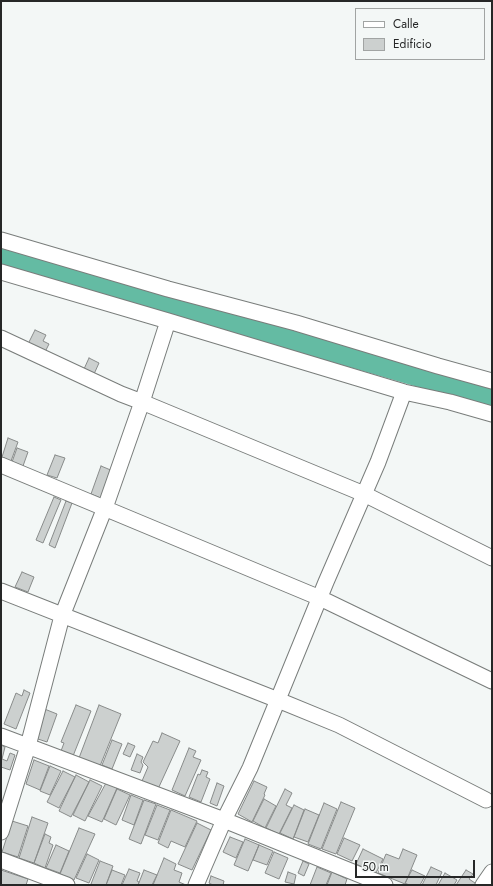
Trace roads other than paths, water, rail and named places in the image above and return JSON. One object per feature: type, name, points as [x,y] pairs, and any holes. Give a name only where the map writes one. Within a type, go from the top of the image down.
[{"type":"street","points":[[1,240],[168,289],[296,323],[492,381]]},
{"type":"street","points":[[1,272],[404,392],[450,402],[492,414]]},
{"type":"street","points":[[1,832],[28,746],[62,616],[105,508],[142,402],[168,321]]},
{"type":"street","points":[[1,338],[121,394],[364,494],[492,558]]},
{"type":"street","points":[[196,885],[224,820],[250,768],[378,462],[404,392]]},
{"type":"street","points":[[1,465],[320,598],[492,681]]},
{"type":"street","points":[[1,591],[339,725],[486,800]]},
{"type":"street","points":[[1,736],[224,820],[385,885]]},
{"type":"street","points":[[1,860],[67,885]]},
{"type":"street","points":[[483,885],[492,872]]},
{"type":"waterway","points":[[1,250],[492,392]]}]
